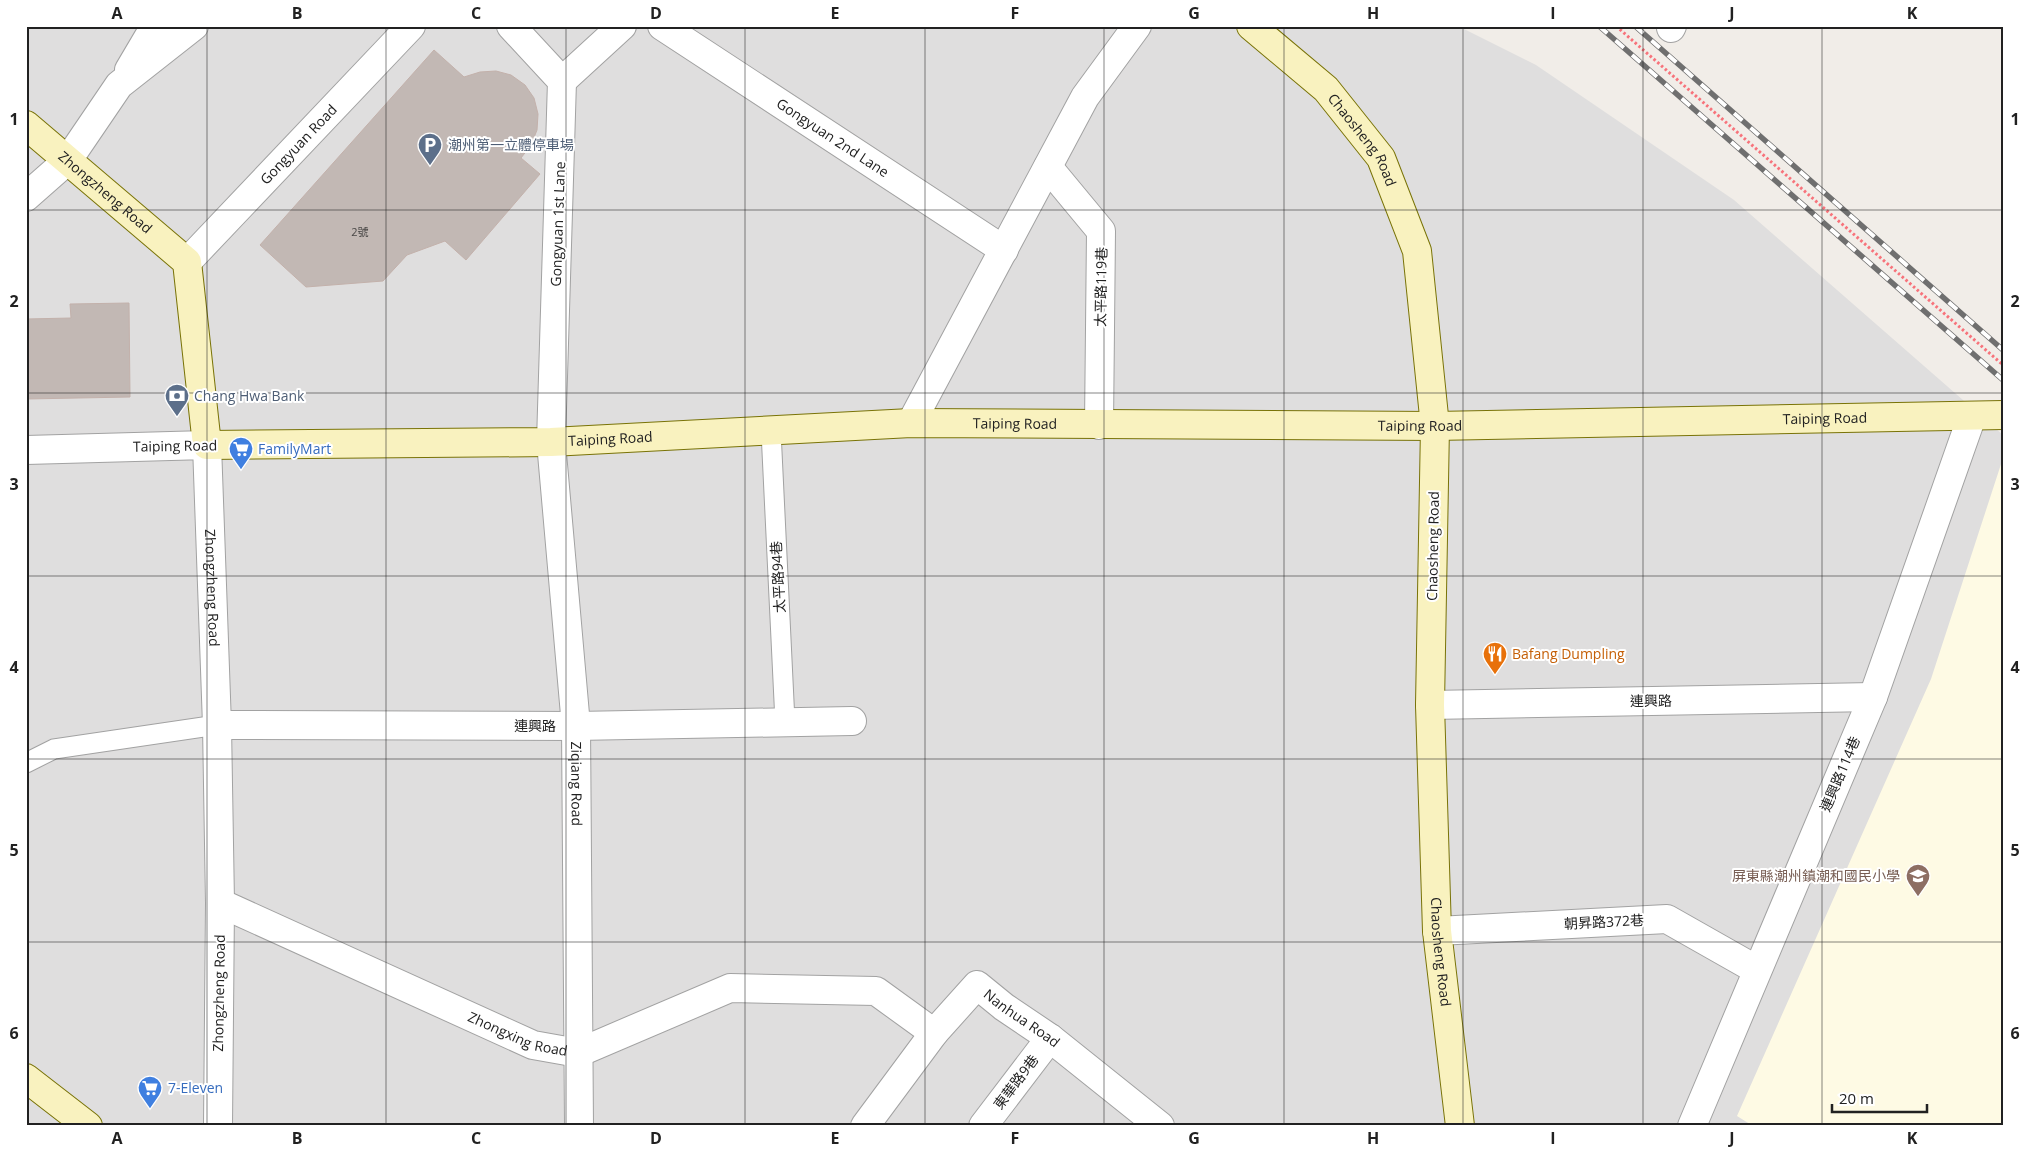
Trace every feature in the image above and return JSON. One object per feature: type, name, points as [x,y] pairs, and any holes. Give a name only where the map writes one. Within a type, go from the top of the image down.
[{"type":"main road","name":"Chaosheng Road","points":[[1252,26],[1326,89],[1381,158],[1417,251],[1435,426],[1430,706],[1437,931],[1460,1126]]},
{"type":"main road","name":"Zhongzheng Road","points":[[26,125],[187,262],[207,445]]},
{"type":"main road","name":"Taiping Road","points":[[207,445],[551,442],[911,423],[1435,426],[2003,415]]},
{"type":"main road","points":[[26,1078],[88,1126]]},
{"type":"street","points":[[26,197],[68,160],[119,85],[155,26]]},
{"type":"street","points":[[119,85],[194,26]]},
{"type":"street","name":"Gongyuan Road","points":[[187,262],[411,26]]},
{"type":"street","points":[[511,26],[562,81],[622,26]]},
{"type":"street","name":"Gongyuan 2nd Lane","points":[[662,26],[1004,250]]},
{"type":"street","points":[[911,423],[1086,97],[1137,26]]},
{"type":"street","name":"Gongyuan 1st Lane","points":[[551,442],[562,81]]},
{"type":"street","name":"太平路119巷","points":[[1048,168],[1101,231],[1099,425]]},
{"type":"street","name":"連興路114巷","points":[[1692,1126],[1872,697],[1972,416]]},
{"type":"street","name":"Ziqiang Road","points":[[551,442],[576,726],[579,1126]]},
{"type":"street","name":"Taiping Road","points":[[26,450],[207,445]]},
{"type":"street","name":"Zhongzheng Road","points":[[207,445],[217,725],[220,903],[218,1126]]},
{"type":"street","name":"連興路","points":[[1430,706],[1872,697]]},
{"type":"street","name":"連興路","points":[[217,725],[576,726],[852,721]]},
{"type":"street","name":"Zhongxing Road","points":[[220,903],[533,1046],[578,1053],[730,988],[876,991],[934,1033]]},
{"type":"street","name":"朝昇路372巷","points":[[1437,931],[1667,919],[1757,970]]},
{"type":"street","name":"Nanhua Road","points":[[865,1126],[934,1033],[977,985],[1004,1007],[1050,1038],[1160,1126]]},
{"type":"street","name":"東華路9巷","points":[[983,1126],[1050,1038]]},
{"type":"lane","name":"太平路94巷","points":[[771,431],[785,722]]},
{"type":"lane","points":[[26,762],[54,749],[217,725]]},
{"type":"path","points":[[1616,26],[2003,365]]},
{"type":"shaded area","points":[[26,26],[1458,26],[1536,65],[1734,200],[2003,435],[2003,1126],[26,1126]]},
{"type":"shaded area","name":"屏東縣潮州鎮潮和國民小學","points":[[2003,458],[2003,1126],[1753,1126],[1737,1116],[1931,679]]},
{"type":"building","name":"潮州第一立體停車場","points":[[434,50],[464,77],[480,72],[496,71],[511,75],[525,85],[534,98],[538,114],[537,130],[531,145],[521,158],[540,174],[466,260],[445,241],[407,255],[383,281],[306,287],[260,245]]},
{"type":"building","points":[[129,303],[130,397],[26,399],[26,319],[71,318],[70,304]]},
{"type":"railway","points":[[1599,26],[2003,380]]},
{"type":"railway","points":[[1635,26],[2003,350]]},
{"type":"place","name":"潮州第一立體停車場","points":[[430,166]]},
{"type":"place","name":"Chang Hwa Bank","points":[[177,417]]},
{"type":"place","name":"FamilyMart","points":[[241,470]]},
{"type":"place","name":"Bafang Dumpling","points":[[1495,675]]},
{"type":"place","name":"屏東縣潮州鎮潮和國民小學","points":[[1918,897]]},
{"type":"place","name":"7-Eleven","points":[[150,1109]]}]
